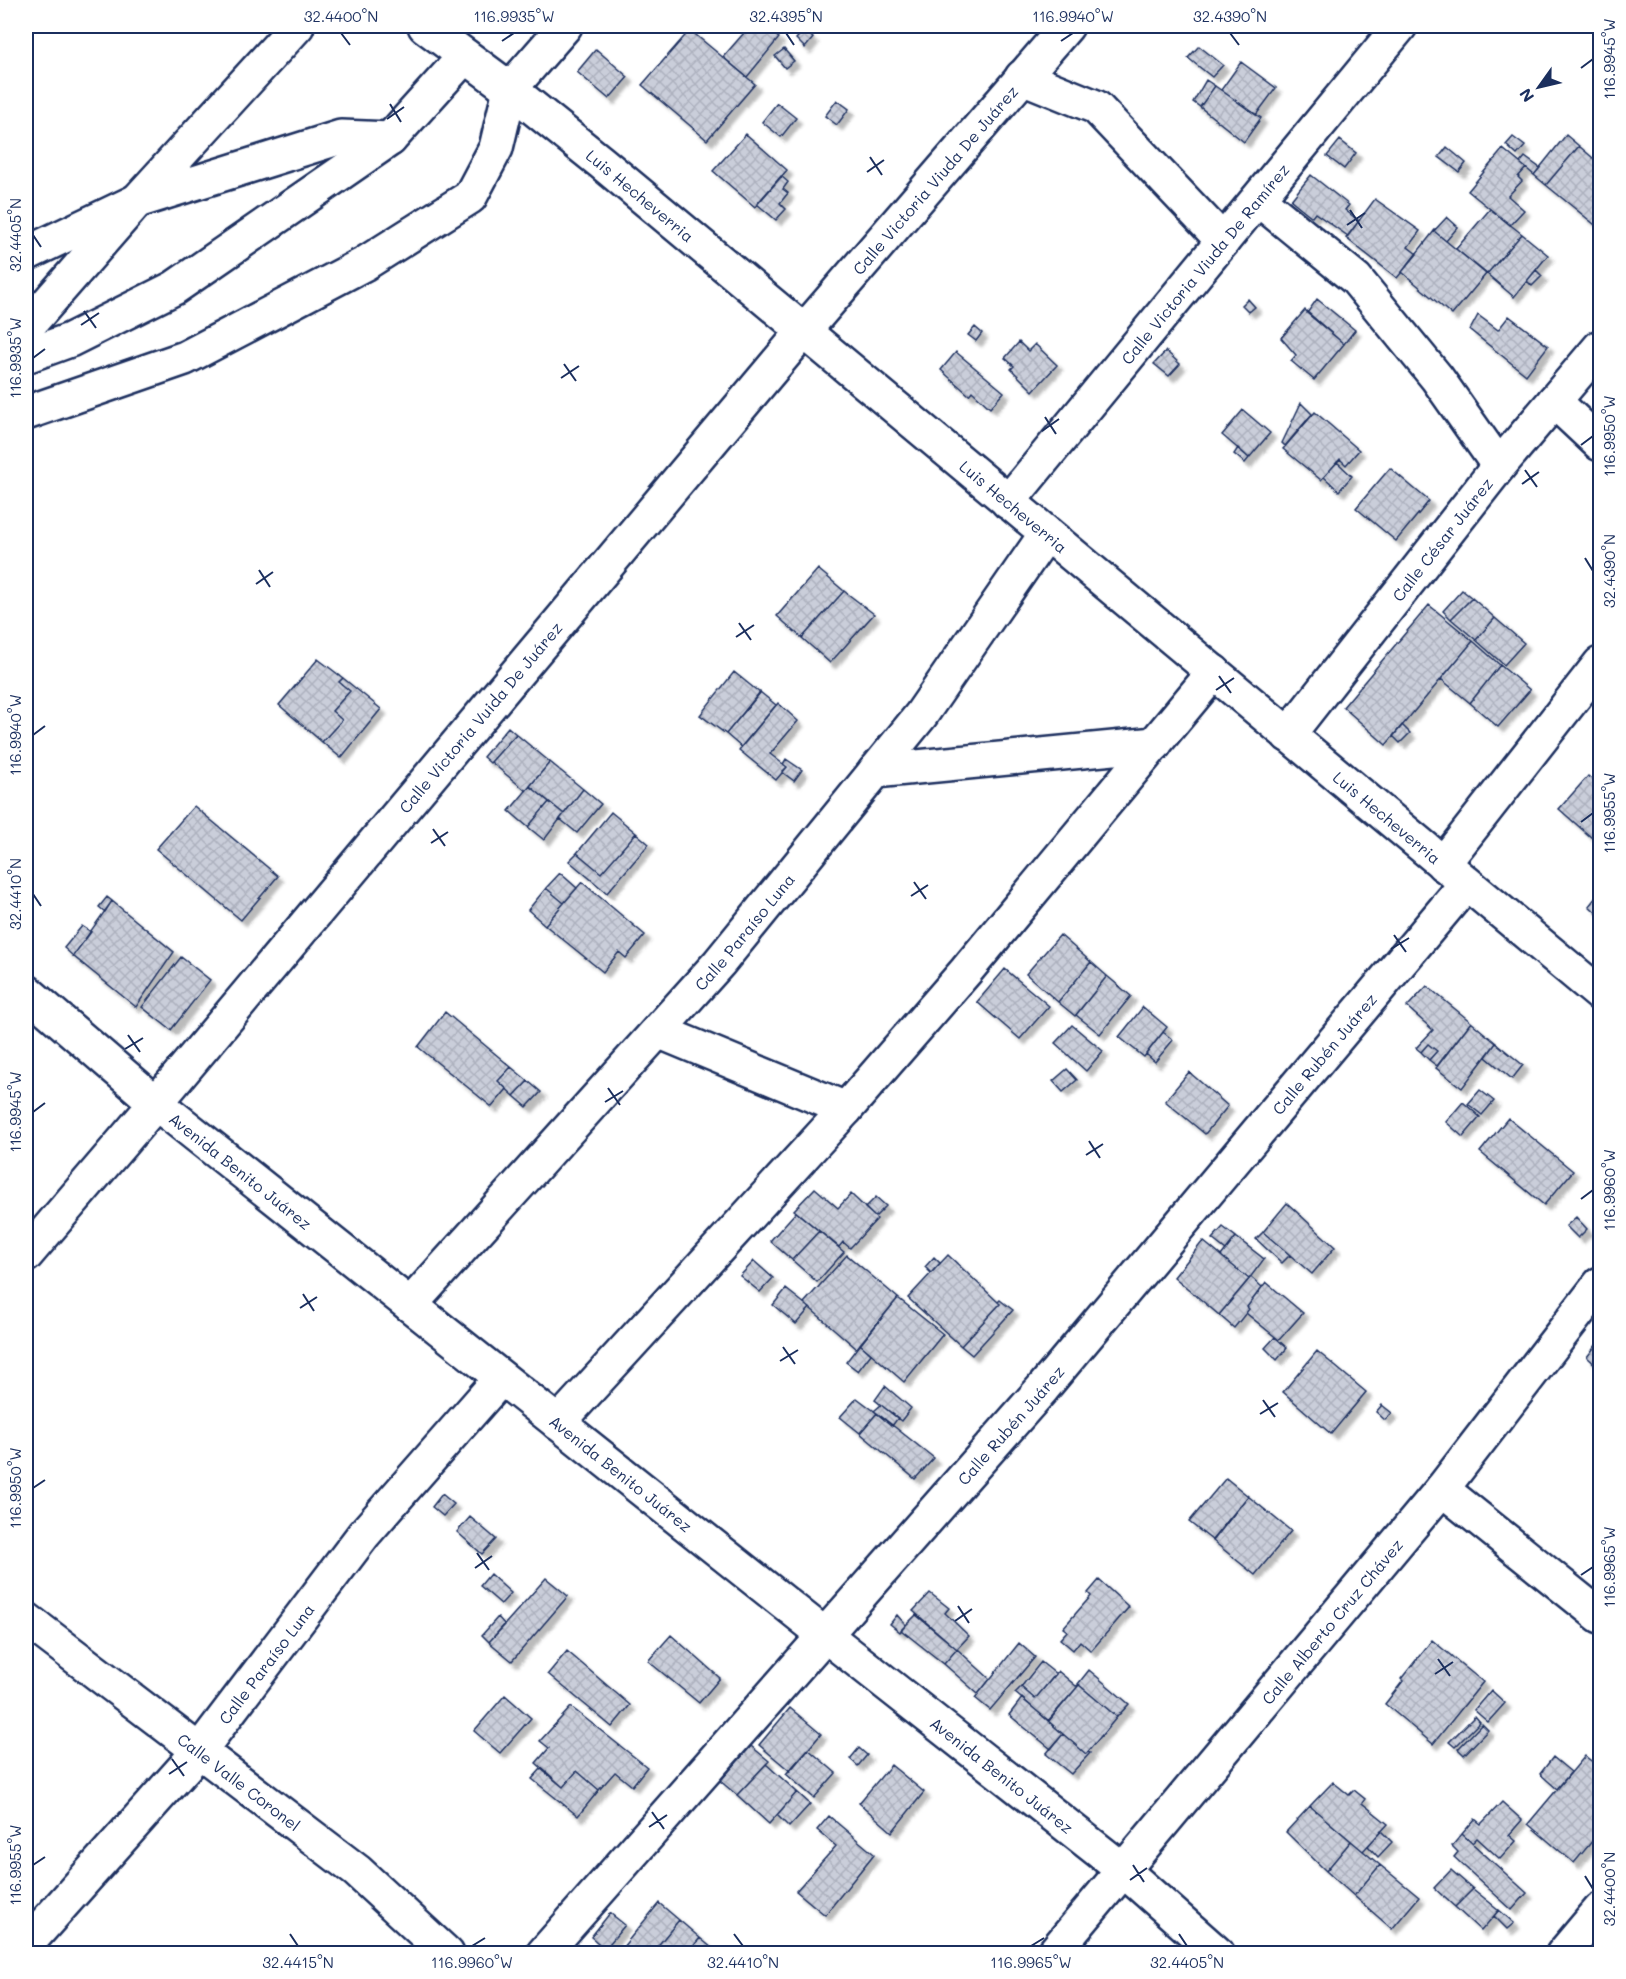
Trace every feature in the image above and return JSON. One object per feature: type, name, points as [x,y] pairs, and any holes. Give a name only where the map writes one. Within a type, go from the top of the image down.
[{"type":"street","points":[[26,328],[137,201],[297,26]]},
{"type":"street","name":"Luis Hecheverria","points":[[425,26],[510,89],[1600,994]]},
{"type":"street","points":[[26,413],[185,358],[364,264],[470,197],[496,148],[510,89],[565,26]]},
{"type":"street","name":"Calle Victoria Viuda De Juárez","points":[[803,332],[1066,26]]},
{"type":"street","name":"Calle Victoria Viuda De Ramírez","points":[[1008,502],[1400,26]]},
{"type":"street","points":[[26,356],[70,340],[174,288],[390,140],[465,56]]},
{"type":"street","points":[[1022,77],[1096,106],[1223,241]]},
{"type":"street","points":[[26,254],[137,201],[341,137],[390,140]]},
{"type":"street","points":[[1258,199],[1356,279],[1437,378],[1499,466]]},
{"type":"street","name":"Calle Victoria Vuida De Juárez","points":[[26,1254],[803,332]]},
{"type":"street","name":"Calle César Juárez","points":[[1288,735],[1499,466],[1600,347]]},
{"type":"street","points":[[1554,401],[1600,444]]},
{"type":"street","name":"Calle Paraíso Luna","points":[[410,1305],[719,963],[921,715],[1046,534]]},
{"type":"street","name":"Calle Rubén Juárez","points":[[543,1953],[1043,1388],[1455,874],[1600,664]]},
{"type":"street","points":[[558,1423],[846,1109],[966,971],[1214,672]]},
{"type":"street","points":[[875,771],[1155,744]]},
{"type":"street","name":"Avenida Benito Juárez","points":[[26,991],[156,1102],[1122,1869],[1218,1953]]},
{"type":"street","points":[[658,1031],[846,1109]]},
{"type":"street","name":"Calle Alberto Cruz Chávez","points":[[1053,1953],[1442,1489],[1600,1284]]},
{"type":"street","name":"Calle Paraíso Luna","points":[[26,1945],[200,1750],[364,1534],[501,1378]]},
{"type":"street","points":[[1442,1489],[1600,1616]]},
{"type":"street","name":"Calle Valle Coronel","points":[[26,1618],[357,1870],[447,1953]]},
{"type":"street","points":[[1563,1953],[1600,1910]]},
{"type":"building","points":[[750,26],[763,26],[779,38],[747,77],[723,57]]},
{"type":"building","points":[[690,30],[755,84],[707,140],[642,85]]},
{"type":"building","points":[[804,30],[813,38],[805,48],[796,39]]},
{"type":"building","points":[[1199,46],[1223,65],[1212,77],[1188,58]]},
{"type":"building","points":[[596,49],[628,77],[609,99],[577,72]]},
{"type":"building","points":[[784,49],[794,61],[785,68],[775,56]]},
{"type":"building","points":[[1241,62],[1276,88],[1256,115],[1221,90]]},
{"type":"building","points":[[1206,80],[1215,86],[1200,107],[1193,102]]},
{"type":"building","points":[[1215,86],[1261,118],[1244,142],[1200,107]]},
{"type":"building","points":[[837,100],[849,109],[837,125],[825,116]]},
{"type":"building","points":[[777,103],[796,118],[781,137],[762,122]]},
{"type":"building","points":[[746,134],[787,170],[755,207],[713,171]]},
{"type":"building","points":[[1566,135],[1579,146],[1546,185],[1534,175]]},
{"type":"building","points":[[1513,137],[1525,146],[1517,155],[1506,145]]},
{"type":"building","points":[[1340,140],[1356,153],[1344,169],[1327,156]]},
{"type":"building","points":[[1579,146],[1600,164],[1600,229],[1546,185]]},
{"type":"building","points":[[1447,147],[1466,163],[1459,172],[1439,157]]},
{"type":"building","points":[[1503,149],[1526,168],[1518,177],[1522,181],[1508,196],[1524,210],[1510,225],[1468,191]]},
{"type":"building","points":[[1525,157],[1540,168],[1534,175],[1520,163]]},
{"type":"building","points":[[1311,175],[1349,205],[1345,210],[1359,221],[1348,236],[1315,213],[1312,217],[1291,200]]},
{"type":"building","points":[[781,176],[788,182],[783,189],[788,193],[780,203],[786,209],[776,220],[757,204]]},
{"type":"building","points":[[1375,199],[1420,231],[1408,247],[1417,254],[1397,278],[1346,238]]},
{"type":"building","points":[[1490,209],[1522,234],[1487,274],[1456,249]]},
{"type":"building","points":[[1447,217],[1458,227],[1446,241],[1434,231]]},
{"type":"building","points":[[1434,231],[1486,274],[1452,315],[1402,272]]},
{"type":"building","points":[[1522,234],[1548,255],[1514,297],[1487,274]]},
{"type":"building","points":[[1536,270],[1542,276],[1532,286],[1527,281]]},
{"type":"building","points":[[1248,299],[1255,307],[1249,312],[1242,305]]},
{"type":"building","points":[[1317,299],[1355,330],[1344,344],[1307,313]]},
{"type":"building","points":[[1305,310],[1344,344],[1314,380],[1291,361],[1296,355],[1281,338]]},
{"type":"building","points":[[1478,315],[1498,330],[1509,316],[1548,346],[1526,375],[1470,330]]},
{"type":"building","points":[[975,327],[982,333],[976,341],[968,335]]},
{"type":"building","points":[[1019,342],[1028,351],[1035,344],[1057,365],[1033,391],[1011,369],[1014,366],[1005,358]]},
{"type":"building","points":[[1166,351],[1180,364],[1169,376],[1154,364]]},
{"type":"building","points":[[956,352],[1004,392],[990,408],[972,391],[969,395],[941,370]]},
{"type":"building","points":[[1301,403],[1312,414],[1285,446],[1282,443]]},
{"type":"building","points":[[1243,410],[1270,433],[1249,458],[1222,435]]},
{"type":"building","points":[[1315,412],[1359,450],[1346,465],[1340,459],[1321,480],[1283,449]]},
{"type":"building","points":[[1238,448],[1249,458],[1245,463],[1234,454]]},
{"type":"building","points":[[1337,462],[1352,476],[1339,491],[1324,477]]},
{"type":"building","points":[[1390,468],[1429,501],[1396,541],[1356,508]]},
{"type":"building","points":[[818,569],[844,591],[802,638],[777,616]]},
{"type":"building","points":[[1462,590],[1472,598],[1451,619],[1443,611]]},
{"type":"building","points":[[844,591],[874,614],[830,663],[802,638]]},
{"type":"building","points":[[1472,598],[1495,618],[1476,640],[1451,619]]},
{"type":"building","points":[[1429,605],[1473,641],[1386,745],[1343,707]]},
{"type":"building","points":[[1495,618],[1524,643],[1504,665],[1476,640]]},
{"type":"building","points":[[1473,641],[1500,665],[1470,703],[1441,679]]},
{"type":"building","points":[[318,659],[343,678],[339,682],[350,691],[332,711],[342,720],[322,742],[279,705]]},
{"type":"building","points":[[1500,665],[1530,690],[1498,727],[1470,703]]},
{"type":"building","points":[[734,672],[760,693],[726,734],[700,715]]},
{"type":"building","points":[[343,678],[381,709],[341,758],[322,742],[342,720],[332,711],[350,691],[339,682]]},
{"type":"building","points":[[760,692],[776,705],[741,747],[726,734]]},
{"type":"building","points":[[778,703],[798,721],[770,754],[787,767],[776,780],[739,750]]},
{"type":"building","points":[[1402,725],[1410,733],[1400,743],[1393,736]]},
{"type":"building","points":[[508,727],[516,734],[490,763],[483,757]]},
{"type":"building","points":[[516,734],[550,762],[526,791],[491,762]]},
{"type":"building","points":[[786,759],[802,770],[794,781],[782,772],[787,767],[783,764]]},
{"type":"building","points":[[550,762],[583,789],[564,814],[530,786]]},
{"type":"building","points":[[1588,776],[1600,786],[1600,845],[1559,809]]},
{"type":"building","points":[[530,786],[549,802],[528,827],[509,811]]},
{"type":"building","points":[[583,789],[601,804],[577,833],[560,819]]},
{"type":"building","points":[[549,802],[564,814],[544,840],[528,827]]},
{"type":"building","points":[[194,806],[278,876],[241,920],[156,849]]},
{"type":"building","points":[[611,812],[636,833],[601,873],[577,853]]},
{"type":"building","points":[[636,833],[649,844],[607,893],[569,861],[577,853],[601,873]]},
{"type":"building","points":[[560,873],[577,888],[564,903],[546,888]]},
{"type":"building","points":[[582,882],[645,935],[626,958],[619,952],[603,972],[545,925]]},
{"type":"building","points":[[546,888],[564,903],[545,925],[528,910]]},
{"type":"building","points":[[1600,892],[1600,916],[1589,906]]},
{"type":"building","points":[[107,897],[112,901],[105,912],[99,907]]},
{"type":"building","points":[[112,901],[174,952],[136,1007],[73,956]]},
{"type":"building","points":[[82,926],[91,932],[73,956],[64,948]]},
{"type":"building","points":[[1060,935],[1091,962],[1058,1002],[1026,974]]},
{"type":"building","points":[[181,957],[210,980],[171,1030],[142,1007]]},
{"type":"building","points":[[1091,962],[1107,976],[1075,1016],[1058,1002]]},
{"type":"building","points":[[1005,969],[1049,1006],[1020,1039],[977,1002]]},
{"type":"building","points":[[1107,976],[1131,996],[1100,1034],[1076,1015]]},
{"type":"building","points":[[1427,986],[1471,1022],[1437,1066],[1429,1060],[1437,1051],[1428,1044],[1421,1052],[1416,1048],[1433,1030],[1407,1007]]},
{"type":"building","points":[[1143,1007],[1167,1027],[1144,1057],[1119,1037]]},
{"type":"building","points":[[445,1012],[511,1067],[498,1081],[507,1089],[492,1107],[418,1047]]},
{"type":"building","points":[[1471,1022],[1496,1043],[1462,1088],[1436,1068]]},
{"type":"building","points":[[1072,1025],[1103,1051],[1086,1071],[1055,1043]]},
{"type":"building","points":[[1163,1032],[1173,1040],[1155,1062],[1146,1054]]},
{"type":"building","points":[[1496,1043],[1523,1065],[1512,1079],[1486,1057]]},
{"type":"building","points":[[1428,1044],[1437,1051],[1429,1060],[1421,1052]]},
{"type":"building","points":[[511,1067],[528,1081],[514,1096],[498,1081]]},
{"type":"building","points":[[1067,1069],[1077,1080],[1063,1092],[1053,1081]]},
{"type":"building","points":[[1189,1072],[1228,1106],[1205,1134],[1165,1101]]},
{"type":"building","points":[[528,1081],[541,1092],[527,1107],[514,1096]]},
{"type":"building","points":[[1480,1090],[1494,1101],[1482,1115],[1468,1104]]},
{"type":"building","points":[[1463,1102],[1480,1117],[1463,1137],[1446,1122]]},
{"type":"building","points":[[1508,1118],[1573,1171],[1544,1205],[1480,1152]]},
{"type":"building","points":[[815,1188],[838,1208],[851,1194],[877,1219],[850,1248],[843,1242],[839,1247],[794,1210]]},
{"type":"building","points":[[876,1197],[886,1206],[875,1217],[865,1208]]},
{"type":"building","points":[[1287,1203],[1335,1247],[1312,1274],[1263,1232]]},
{"type":"building","points":[[796,1212],[819,1231],[792,1260],[770,1241]]},
{"type":"building","points":[[1576,1217],[1587,1229],[1578,1238],[1566,1226]]},
{"type":"building","points":[[1223,1227],[1236,1237],[1226,1250],[1212,1239]]},
{"type":"building","points":[[819,1231],[844,1252],[817,1282],[792,1260]]},
{"type":"building","points":[[1263,1232],[1290,1255],[1282,1263],[1256,1239]]},
{"type":"building","points":[[1236,1237],[1264,1259],[1249,1279],[1221,1256]]},
{"type":"building","points":[[1203,1241],[1249,1279],[1219,1315],[1174,1277]]},
{"type":"building","points":[[847,1255],[898,1298],[857,1349],[804,1303]]},
{"type":"building","points":[[948,1255],[1000,1304],[961,1346],[908,1298]]},
{"type":"building","points":[[934,1257],[940,1263],[931,1273],[925,1267]]},
{"type":"building","points":[[754,1261],[773,1278],[760,1292],[740,1276]]},
{"type":"building","points":[[1251,1277],[1262,1287],[1234,1328],[1219,1315]]},
{"type":"building","points":[[1266,1282],[1303,1313],[1279,1340],[1246,1313],[1249,1309],[1247,1307]]},
{"type":"building","points":[[786,1289],[810,1308],[796,1324],[773,1305]]},
{"type":"building","points":[[898,1298],[943,1334],[904,1382],[860,1344]]},
{"type":"building","points":[[1000,1300],[1013,1310],[972,1355],[961,1346],[1000,1304],[998,1302]]},
{"type":"building","points":[[1275,1337],[1287,1348],[1277,1360],[1265,1348]]},
{"type":"building","points":[[1600,1340],[1600,1369],[1587,1357]]},
{"type":"building","points":[[860,1344],[871,1354],[858,1371],[846,1362]]},
{"type":"building","points":[[1317,1351],[1366,1392],[1331,1434],[1283,1392]]},
{"type":"building","points":[[885,1386],[911,1408],[901,1421],[875,1400]]},
{"type":"building","points":[[857,1398],[877,1413],[860,1433],[840,1417]]},
{"type":"building","points":[[881,1405],[898,1418],[892,1426],[874,1411]]},
{"type":"building","points":[[1382,1405],[1392,1413],[1385,1420],[1376,1412]]},
{"type":"building","points":[[877,1413],[934,1458],[915,1479],[860,1433]]},
{"type":"building","points":[[1226,1478],[1248,1496],[1212,1540],[1189,1522]]},
{"type":"building","points":[[442,1494],[454,1504],[443,1516],[432,1507]]},
{"type":"building","points":[[1248,1496],[1291,1531],[1255,1575],[1213,1541]]},
{"type":"building","points":[[470,1517],[496,1539],[482,1554],[457,1532]]},
{"type":"building","points":[[490,1574],[511,1593],[501,1604],[480,1586]]},
{"type":"building","points":[[546,1578],[568,1596],[512,1661],[489,1642]]},
{"type":"building","points":[[1099,1580],[1129,1607],[1091,1651],[1080,1641],[1073,1650],[1060,1639],[1067,1631],[1063,1628],[1091,1596],[1088,1593]]},
{"type":"building","points":[[930,1593],[949,1608],[945,1613],[969,1636],[957,1649],[913,1611]]},
{"type":"building","points":[[897,1615],[906,1625],[900,1632],[890,1624]]},
{"type":"building","points":[[916,1615],[957,1649],[944,1664],[901,1630]]},
{"type":"building","points":[[498,1617],[505,1625],[489,1642],[482,1635]]},
{"type":"building","points":[[671,1635],[720,1678],[699,1703],[648,1661]]},
{"type":"building","points":[[1432,1640],[1483,1682],[1433,1744],[1385,1704],[1403,1681],[1401,1679]]},
{"type":"building","points":[[1019,1643],[1035,1657],[990,1710],[975,1698]]},
{"type":"building","points":[[957,1649],[990,1679],[978,1694],[944,1664]]},
{"type":"building","points":[[567,1651],[630,1705],[612,1727],[548,1674]]},
{"type":"building","points":[[1041,1662],[1056,1674],[1035,1699],[1021,1687]]},
{"type":"building","points":[[1089,1670],[1129,1704],[1117,1717],[1078,1684]]},
{"type":"building","points":[[1058,1671],[1076,1686],[1079,1685],[1049,1721],[1015,1693],[1021,1687],[1035,1699]]},
{"type":"building","points":[[1079,1685],[1117,1717],[1086,1754],[1048,1721]]},
{"type":"building","points":[[1491,1690],[1505,1703],[1488,1722],[1474,1710]]},
{"type":"building","points":[[505,1695],[531,1718],[500,1753],[474,1731]]},
{"type":"building","points":[[1022,1698],[1063,1734],[1051,1749],[1009,1715]]},
{"type":"building","points":[[571,1707],[647,1767],[632,1786],[615,1772],[599,1790],[577,1771],[563,1787],[536,1763],[549,1748],[540,1741]]},
{"type":"building","points":[[790,1708],[821,1734],[790,1771],[759,1745]]},
{"type":"building","points":[[1475,1716],[1480,1722],[1455,1747],[1449,1742]]},
{"type":"building","points":[[1482,1724],[1488,1730],[1464,1755],[1458,1749]]},
{"type":"building","points":[[1063,1734],[1086,1754],[1090,1753],[1071,1774],[1046,1754]]},
{"type":"building","points":[[751,1746],[769,1761],[737,1795],[720,1781]]},
{"type":"building","points":[[859,1748],[867,1755],[858,1766],[850,1759]]},
{"type":"building","points":[[808,1749],[836,1773],[814,1798],[786,1774]]},
{"type":"building","points":[[1585,1756],[1600,1768],[1600,1834],[1574,1863],[1528,1824]]},
{"type":"building","points":[[1553,1757],[1571,1772],[1557,1789],[1540,1774]]},
{"type":"building","points":[[766,1764],[797,1792],[769,1824],[737,1795]]},
{"type":"building","points":[[891,1765],[924,1792],[892,1832],[859,1803]]},
{"type":"building","points":[[541,1769],[563,1787],[577,1771],[599,1790],[578,1816],[532,1779]]},
{"type":"building","points":[[1333,1782],[1349,1795],[1354,1790],[1365,1799],[1362,1803],[1388,1824],[1363,1851],[1310,1806]]},
{"type":"building","points":[[797,1792],[810,1804],[789,1827],[777,1815]]},
{"type":"building","points":[[1502,1802],[1522,1820],[1509,1835],[1516,1841],[1500,1859],[1477,1838],[1472,1843],[1462,1834],[1475,1819],[1481,1824]]},
{"type":"building","points":[[1310,1806],[1351,1841],[1326,1871],[1286,1832]]},
{"type":"building","points":[[829,1816],[874,1854],[825,1915],[796,1891],[836,1846],[817,1830]]},
{"type":"building","points":[[1381,1831],[1392,1842],[1378,1857],[1368,1846]]},
{"type":"building","points":[[1462,1834],[1527,1893],[1512,1910],[1454,1857],[1458,1852],[1452,1846]]},
{"type":"building","points":[[1351,1841],[1380,1865],[1354,1896],[1326,1871]]},
{"type":"building","points":[[1380,1865],[1419,1897],[1392,1929],[1354,1896]]},
{"type":"building","points":[[1451,1870],[1473,1889],[1455,1907],[1434,1888]]},
{"type":"building","points":[[1473,1889],[1499,1910],[1481,1931],[1455,1907]]},
{"type":"building","points":[[659,1903],[679,1920],[651,1954],[619,1954],[618,1953]]},
{"type":"building","points":[[1499,1910],[1514,1923],[1507,1929],[1494,1916]]},
{"type":"building","points":[[610,1913],[625,1925],[605,1949],[591,1937]]},
{"type":"building","points":[[679,1920],[700,1938],[687,1954],[651,1954]]},
{"type":"building","points":[[700,1938],[719,1954],[687,1954]]}]
